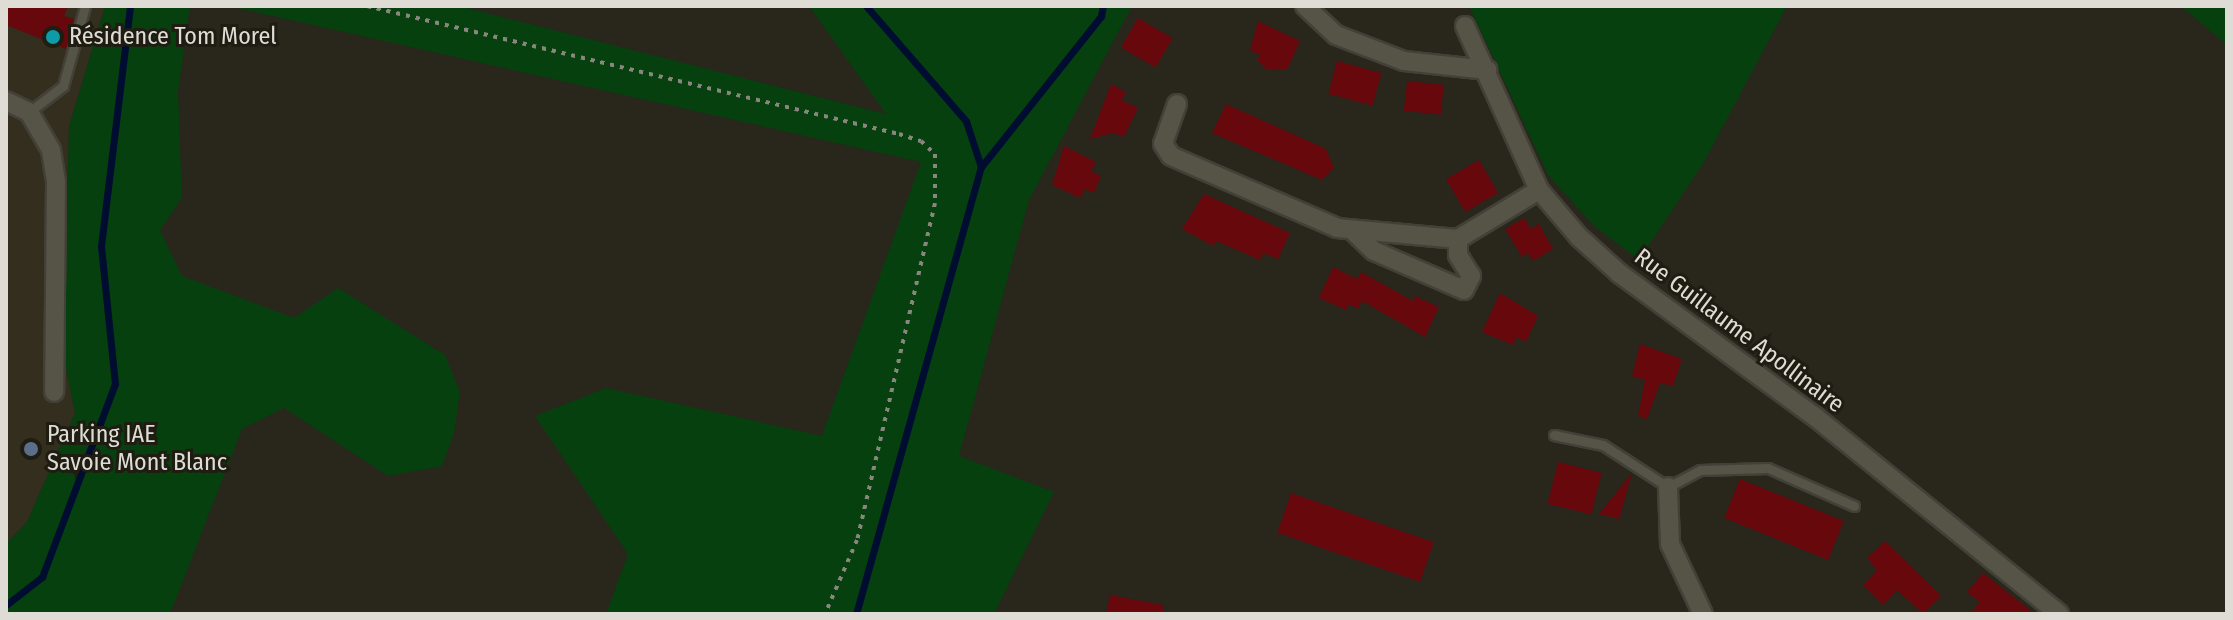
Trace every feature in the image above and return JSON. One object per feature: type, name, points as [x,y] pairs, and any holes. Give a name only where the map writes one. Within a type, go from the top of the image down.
[{"type":"street","points":[[1305,6],[1336,35],[1404,61],[1488,70]]},
{"type":"street","name":"Rue Guillaume Apollinaire","points":[[1465,26],[1488,70],[1539,190],[1619,273],[1814,416],[2059,614]]},
{"type":"street","points":[[6,101],[29,112],[51,150],[56,181],[54,392]]},
{"type":"street","points":[[1177,104],[1163,144],[1171,156],[1283,206],[1352,230],[1458,239],[1539,190]]},
{"type":"street","points":[[1352,230],[1374,251],[1464,290],[1471,276],[1458,255],[1458,239]]},
{"type":"street","points":[[1668,487],[1670,544],[1703,614]]},
{"type":"lane","points":[[29,112],[63,86],[85,6]]},
{"type":"lane","points":[[1554,435],[1603,445],[1668,487],[1700,470],[1768,468],[1854,506]]},
{"type":"path","points":[[367,6],[899,134],[921,141],[935,154],[935,203],[857,540],[825,614]]},
{"type":"shaded area","points":[[6,6],[105,6],[69,127],[63,354],[75,413],[27,522],[6,544]]},
{"type":"green space","points":[[105,6],[190,6],[178,92],[182,198],[160,230],[182,276],[294,318],[338,288],[445,355],[460,392],[454,433],[442,466],[388,476],[284,408],[242,429],[170,614],[6,614],[6,544],[27,522],[75,413],[63,354],[69,127]]},
{"type":"green space","points":[[229,6],[459,6],[886,114],[809,6],[1132,6],[1029,200],[959,456],[1054,492],[994,614],[606,614],[628,554],[535,416],[606,388],[822,436],[921,162]]},
{"type":"green space","points":[[1469,6],[1787,6],[1704,162],[1639,260],[1594,226],[1548,175]]},
{"type":"green space","points":[[2181,6],[2227,6],[2227,45]]},
{"type":"building","name":"Résidence Tom Morel","points":[[6,6],[68,6],[64,16],[74,19],[66,49],[6,25]]},
{"type":"building","points":[[1138,18],[1173,38],[1156,67],[1121,47]]},
{"type":"building","points":[[1258,21],[1300,41],[1287,70],[1266,69],[1257,60],[1260,55],[1250,50]]},
{"type":"building","points":[[1337,61],[1381,73],[1373,106],[1328,94]]},
{"type":"building","points":[[1407,81],[1444,85],[1441,115],[1404,111]]},
{"type":"building","points":[[1111,84],[1126,92],[1122,100],[1138,108],[1124,137],[1113,133],[1090,139]]},
{"type":"building","points":[[1226,104],[1326,149],[1334,168],[1322,180],[1212,133]]},
{"type":"building","points":[[1064,146],[1096,162],[1091,171],[1101,176],[1094,193],[1085,189],[1080,198],[1052,185]]},
{"type":"building","points":[[1479,160],[1498,193],[1465,212],[1446,179]]},
{"type":"building","points":[[1204,194],[1290,233],[1278,259],[1263,253],[1260,260],[1216,241],[1213,246],[1182,229]]},
{"type":"building","points":[[1524,218],[1531,229],[1539,224],[1553,249],[1533,261],[1528,253],[1522,257],[1505,229]]},
{"type":"building","points":[[1333,267],[1357,279],[1361,272],[1413,301],[1415,296],[1439,307],[1425,337],[1362,301],[1358,309],[1349,304],[1346,310],[1319,298]]},
{"type":"building","points":[[1500,293],[1538,316],[1526,342],[1517,337],[1513,345],[1482,332]]},
{"type":"building","points":[[1640,344],[1682,359],[1673,386],[1660,383],[1647,419],[1638,416],[1645,380],[1632,376]]},
{"type":"building","points":[[1558,462],[1602,473],[1591,515],[1548,504]]},
{"type":"building","points":[[1632,473],[1619,519],[1599,514]]},
{"type":"building","points":[[1740,479],[1844,521],[1828,560],[1724,518]]},
{"type":"building","points":[[1291,493],[1434,542],[1420,582],[1277,533]]},
{"type":"building","points":[[1885,541],[1941,596],[1923,614],[1897,590],[1883,605],[1863,585],[1877,570],[1867,558]]},
{"type":"building","points":[[1983,573],[2035,614],[1970,614],[1980,602],[1967,592]]},
{"type":"building","points":[[1110,595],[1164,605],[1163,614],[1106,614]]},
{"type":"waterway","points":[[6,605],[42,577],[115,384],[101,246],[130,6]]},
{"type":"waterway","points":[[856,614],[981,167],[966,121],[866,6]]},
{"type":"waterway","points":[[981,167],[1101,16],[1103,6]]},
{"type":"place","name":"Résidence Tom Morel","points":[[53,37]]},
{"type":"place","name":"Parking IAE Savoie Mont Blanc","points":[[31,449]]}]
